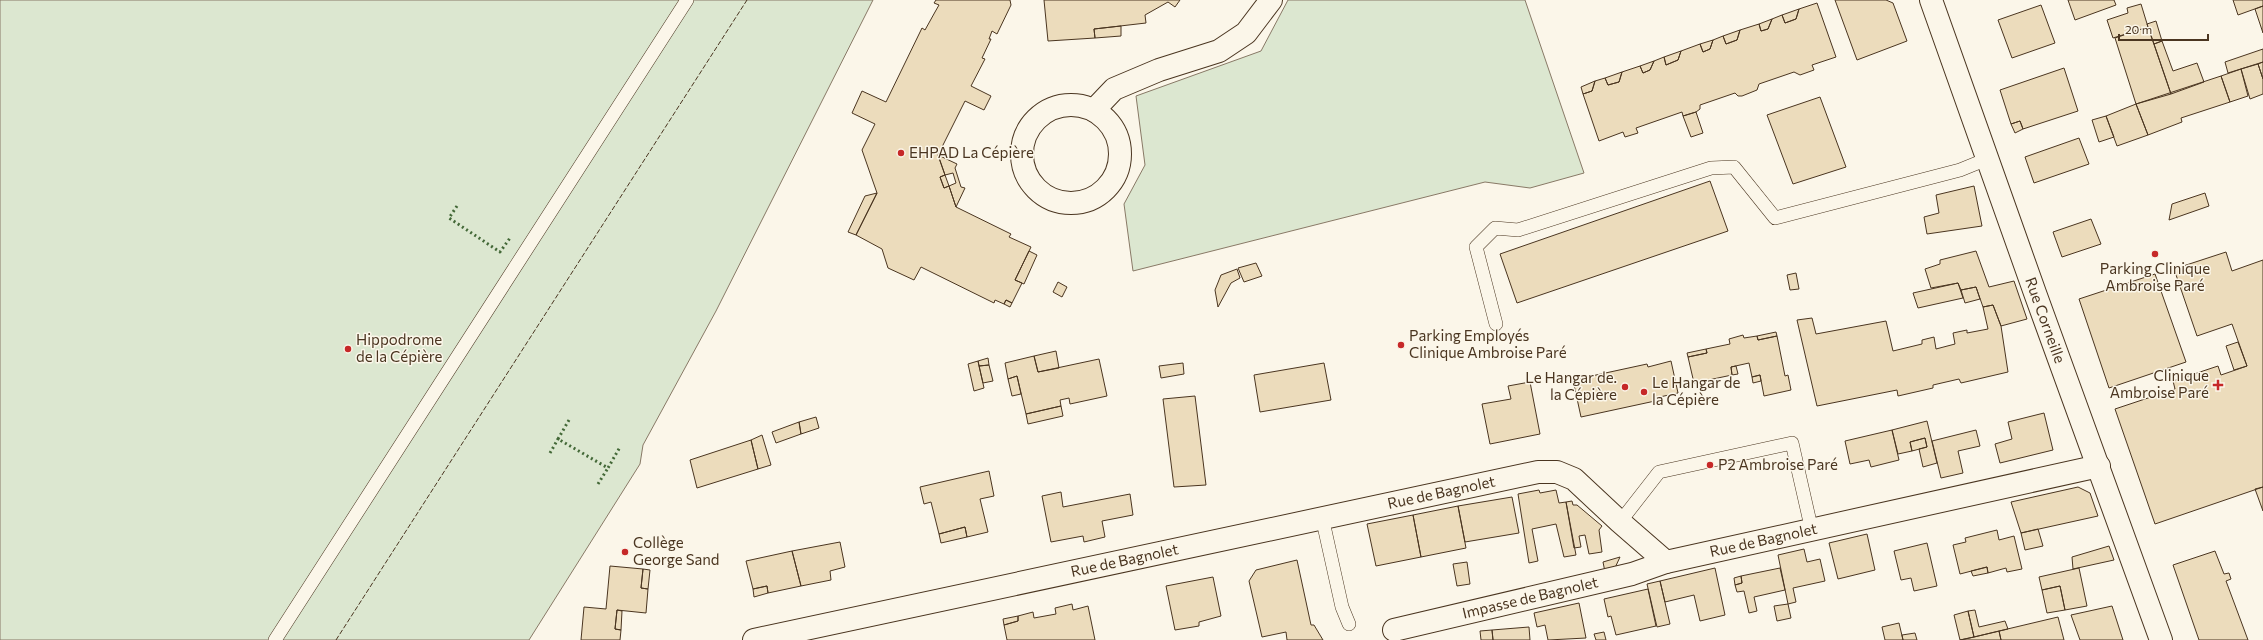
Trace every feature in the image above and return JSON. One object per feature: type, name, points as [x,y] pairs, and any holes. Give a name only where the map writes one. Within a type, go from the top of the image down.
[{"type":"street","points":[[1094,110],[1114,89],[1159,70],[1219,51],[1246,33],[1271,0]]},
{"type":"street","name":"Rue Corneille","points":[[1931,0],[2161,640]]},
{"type":"street","points":[[1075,104],[1094,110],[1111,124],[1119,139],[1118,173],[1103,194],[1075,204],[1045,197],[1025,176],[1021,146],[1036,118],[1053,107],[1075,104]]},
{"type":"street","name":"Rue de Bagnolet","points":[[754,640],[1322,517],[1530,474],[1557,472],[1574,479],[1666,562],[1812,531],[2098,466]]},
{"type":"street","name":"Impasse de Bagnolet","points":[[1394,630],[1632,574],[1666,562]]},
{"type":"lane","points":[[275,640],[687,0]]},
{"type":"lane","points":[[1496,324],[1476,247],[1495,228],[1518,230],[1712,168],[1734,168],[1775,218],[1960,170],[1987,159]]},
{"type":"lane","points":[[1620,522],[1659,472],[1792,443],[1812,531]]},
{"type":"lane","points":[[1322,517],[1342,607],[1349,624]]},
{"type":"green space","name":"Hippodrome de la Cépière","points":[[0,0],[873,0],[716,311],[643,445],[640,464],[529,640],[0,640]]},
{"type":"green space","points":[[1288,0],[1525,0],[1584,173],[1530,188],[1485,182],[1133,271],[1124,204],[1145,165],[1136,96],[1261,51]]},
{"type":"building","name":"EHPAD La Cépière","points":[[936,0],[1010,0],[1011,5],[997,34],[992,31],[989,39],[991,39],[982,58],[985,59],[971,86],[991,96],[984,110],[965,101],[938,155],[945,175],[940,177],[944,188],[949,186],[956,207],[1011,234],[1009,237],[1031,247],[1015,280],[1022,283],[1012,303],[1006,300],[1004,304],[995,300],[994,303],[921,267],[914,280],[888,268],[882,249],[856,235],[877,193],[862,150],[875,124],[852,113],[862,91],[886,102],[922,28],[925,30],[939,5],[934,3]]},
{"type":"building","points":[[1044,0],[1180,0],[1175,7],[1168,2],[1145,15],[1146,23],[1094,29],[1095,38],[1048,41]]},
{"type":"building","points":[[1835,0],[1886,0],[1893,3],[1907,41],[1857,60]]},
{"type":"building","points":[[2068,0],[2114,0],[2116,5],[2075,20]]},
{"type":"building","points":[[2233,0],[2263,0],[2263,6],[2238,15]]},
{"type":"building","points":[[1817,3],[1836,57],[1812,65],[1814,70],[1800,75],[1794,72],[1759,84],[1757,90],[1742,96],[1738,96],[1735,93],[1700,105],[1700,109],[1696,112],[1683,116],[1682,112],[1636,128],[1638,133],[1625,137],[1623,132],[1599,141],[1583,94],[1592,91],[1595,81],[1605,78],[1608,85],[1619,82],[1622,72],[1640,66],[1643,73],[1650,70],[1654,61],[1664,57],[1666,65],[1678,60],[1681,51],[1700,44],[1703,52],[1710,49],[1713,40],[1723,36],[1726,44],[1737,40],[1740,30],[1759,24],[1761,31],[1768,29],[1772,19],[1782,15],[1785,23],[1796,19],[1799,9]]},
{"type":"building","points":[[2141,4],[2148,27],[2113,38],[2107,20],[2128,13],[2127,8]]},
{"type":"building","points":[[2041,5],[2055,43],[2012,58],[1998,20]]},
{"type":"building","points":[[2263,6],[2263,33],[2255,9]]},
{"type":"building","points":[[1799,9],[1796,19],[1785,23],[1782,15]]},
{"type":"building","points":[[1772,19],[1768,29],[1761,31],[1759,24]]},
{"type":"building","points":[[2156,21],[2162,41],[2154,44],[2147,24]]},
{"type":"building","points":[[1121,26],[1121,36],[1095,38],[1094,29]]},
{"type":"building","points":[[2148,27],[2171,94],[2136,104],[2115,38]]},
{"type":"building","points":[[1740,30],[1737,40],[1726,44],[1723,36]]},
{"type":"building","points":[[1713,40],[1710,49],[1703,52],[1700,44]]},
{"type":"building","points":[[2162,41],[2173,71],[2197,63],[2204,82],[2171,94],[2154,44]]},
{"type":"building","points":[[2263,49],[2263,62],[2228,73],[2225,62]]},
{"type":"building","points":[[1681,51],[1678,60],[1666,65],[1664,57]]},
{"type":"building","points":[[1654,61],[1650,70],[1643,73],[1640,66]]},
{"type":"building","points":[[2263,62],[2263,79],[2258,64]]},
{"type":"building","points":[[2258,64],[2263,79],[2263,94],[2250,99],[2241,69]]},
{"type":"building","points":[[2064,68],[2078,111],[2023,129],[2020,121],[2011,124],[2000,90]]},
{"type":"building","points":[[2241,69],[2248,96],[2230,102],[2221,76]]},
{"type":"building","points":[[1622,72],[1619,82],[1608,85],[1605,78]]},
{"type":"building","points":[[2221,76],[2230,102],[2181,118],[2182,122],[2148,135],[2136,104]]},
{"type":"building","points":[[1595,81],[1592,91],[1583,94],[1581,87]]},
{"type":"building","points":[[1820,97],[1846,167],[1793,184],[1767,115]]},
{"type":"building","points":[[2136,104],[2148,135],[2117,146],[2106,116]]},
{"type":"building","points":[[1696,112],[1703,133],[1691,137],[1683,116]]},
{"type":"building","points":[[2106,116],[2114,137],[2099,142],[2092,120]]},
{"type":"building","points":[[2020,121],[2023,129],[2015,133],[2011,124]]},
{"type":"building","points":[[2079,138],[2089,164],[2034,183],[2025,157]]},
{"type":"building","points":[[938,155],[957,164],[955,168],[961,187],[965,188],[956,207],[949,186],[956,183],[953,173],[945,175]]},
{"type":"building","points":[[945,175],[949,186],[944,188],[940,177]]},
{"type":"building","points":[[1710,181],[1728,231],[1517,303],[1500,254]]},
{"type":"building","points":[[1974,186],[1982,226],[1927,234],[1924,217],[1939,213],[1936,195]]},
{"type":"building","points":[[877,193],[856,235],[848,232],[865,196]]},
{"type":"building","points":[[2205,193],[2209,206],[2169,220],[2172,204]]},
{"type":"building","points":[[2091,219],[2101,244],[2062,257],[2053,232]]},
{"type":"building","points":[[1029,251],[1037,255],[1024,284],[1015,280]]},
{"type":"building","points":[[1976,251],[1989,287],[2014,281],[2027,319],[2001,326],[1993,305],[1983,307],[1976,287],[1961,290],[1958,283],[1931,288],[1925,269],[1940,264],[1940,260]]},
{"type":"building","name":"Clinique Ambroise Paré","points":[[2226,252],[2232,271],[2263,260],[2263,487],[2155,524],[2115,409],[2175,389],[2173,381],[2218,366],[2221,375],[2247,366],[2232,324],[2197,336],[2174,269]]},
{"type":"building","points":[[1256,263],[1262,276],[1244,282],[1238,268]]},
{"type":"building","points":[[1237,269],[1240,278],[1231,283],[1218,307],[1215,290],[1221,275]]},
{"type":"building","points":[[1796,273],[1799,289],[1790,290],[1787,275]]},
{"type":"building","points":[[2155,274],[2186,362],[2109,388],[2079,299]]},
{"type":"building","points":[[1058,282],[1067,287],[1062,297],[1053,292]]},
{"type":"building","points":[[1958,283],[1963,298],[1918,308],[1913,293]]},
{"type":"building","points":[[1976,287],[1980,299],[1965,303],[1961,290]]},
{"type":"building","points":[[1006,300],[1012,303],[1010,307],[1004,304]]},
{"type":"building","points":[[1993,305],[2001,326],[2008,372],[1961,383],[1959,379],[1933,385],[1933,388],[1898,396],[1897,390],[1817,406],[1797,320],[1812,318],[1816,334],[1886,321],[1893,351],[1922,344],[1922,340],[1934,337],[1936,349],[1955,344],[1953,333],[1967,330],[1967,333],[1988,329],[1983,307]]},
{"type":"building","points":[[1776,332],[1777,336],[1758,340],[1757,336]]},
{"type":"building","points":[[1743,335],[1744,338],[1757,336],[1758,340],[1777,336],[1785,376],[1788,375],[1791,390],[1764,396],[1760,375],[1752,377],[1749,363],[1731,367],[1732,375],[1694,383],[1688,357],[1707,353],[1706,349],[1730,344],[1729,339]]},
{"type":"building","points":[[2238,342],[2247,366],[2234,370],[2226,346]]},
{"type":"building","points":[[1706,349],[1707,353],[1688,357],[1687,353]]},
{"type":"building","points":[[1056,351],[1059,368],[1038,372],[1034,356]]},
{"type":"building","points":[[1034,356],[1038,372],[1099,359],[1107,396],[1070,404],[1069,398],[1060,400],[1061,406],[1026,414],[1017,376],[1008,379],[1005,363]]},
{"type":"building","points":[[988,358],[989,365],[979,366],[978,361]]},
{"type":"building","points":[[978,361],[984,388],[974,391],[968,364]]},
{"type":"building","name":"Le Hangar de. la Cépière","points":[[1671,361],[1678,393],[1655,398],[1655,401],[1581,417],[1573,380],[1647,364],[1648,367]]},
{"type":"building","points":[[1183,363],[1184,374],[1161,378],[1159,366]]},
{"type":"building","points":[[1324,363],[1331,400],[1260,412],[1254,375]]},
{"type":"building","points":[[989,365],[993,381],[983,383],[979,366]]},
{"type":"building","points":[[1736,366],[1738,374],[1732,375],[1731,367]]},
{"type":"building","points":[[1760,375],[1761,381],[1753,383],[1752,377]]},
{"type":"building","points":[[1017,376],[1021,394],[1012,396],[1008,379]]},
{"type":"building","points":[[1530,382],[1540,434],[1490,444],[1482,404],[1511,399],[1508,386]]},
{"type":"building","points":[[1195,396],[1206,485],[1174,487],[1163,399]]},
{"type":"building","points":[[1061,406],[1063,416],[1028,424],[1026,414]]},
{"type":"building","points":[[2044,413],[2053,450],[2000,463],[1995,444],[2012,439],[2008,422]]},
{"type":"building","points":[[816,417],[819,428],[801,434],[799,422]]},
{"type":"building","points":[[1927,421],[1937,463],[1923,467],[1919,449],[1927,447],[1925,438],[1910,442],[1912,451],[1898,454],[1892,430]]},
{"type":"building","points":[[799,422],[801,434],[776,443],[772,432]]},
{"type":"building","points":[[1892,430],[1899,460],[1871,467],[1869,460],[1850,464],[1845,441]]},
{"type":"building","points":[[1976,430],[1980,446],[1958,451],[1963,473],[1941,478],[1932,441]]},
{"type":"building","points":[[762,435],[771,465],[758,469],[751,440]]},
{"type":"building","points":[[1925,438],[1927,447],[1912,451],[1910,442]]},
{"type":"building","points":[[751,440],[758,469],[697,488],[690,460]]},
{"type":"building","points":[[989,471],[994,496],[980,499],[988,532],[967,537],[965,527],[939,534],[931,502],[924,504],[920,487]]},
{"type":"building","points":[[2078,487],[2090,493],[2098,516],[2021,533],[2011,502]]},
{"type":"building","points":[[2263,487],[2263,511],[2255,489]]},
{"type":"building","points":[[1539,490],[1540,493],[1556,490],[1559,503],[1566,502],[1576,555],[1564,557],[1556,524],[1532,529],[1538,561],[1529,563],[1518,494]]},
{"type":"building","points":[[1061,492],[1063,507],[1130,494],[1133,515],[1102,521],[1105,537],[1084,542],[1083,536],[1051,542],[1042,496]]},
{"type":"building","points":[[1512,497],[1519,533],[1465,542],[1458,506]]},
{"type":"building","points":[[1572,501],[1573,505],[1577,505],[1602,526],[1599,530],[1602,552],[1589,554],[1585,535],[1579,536],[1581,547],[1574,548],[1566,502]]},
{"type":"building","points":[[1458,506],[1466,548],[1421,557],[1413,515]]},
{"type":"building","points":[[1413,515],[1421,557],[1376,566],[1367,524]]},
{"type":"building","points":[[965,527],[967,537],[941,543],[939,534]]},
{"type":"building","points":[[2038,529],[2043,546],[2025,550],[2021,533]]},
{"type":"building","points":[[1997,530],[1999,540],[2014,536],[2022,569],[2007,572],[2006,568],[1988,573],[1987,567],[1960,574],[1953,545],[1966,542],[1965,538]]},
{"type":"building","points":[[1867,534],[1875,570],[1838,579],[1829,543]]},
{"type":"building","points":[[840,542],[845,567],[830,571],[831,580],[801,586],[792,551]]},
{"type":"building","points":[[1927,543],[1937,586],[1914,591],[1911,578],[1901,580],[1894,551]]},
{"type":"building","points":[[2109,546],[2114,560],[2073,569],[2072,557]]},
{"type":"building","points":[[1804,549],[1807,562],[1820,559],[1825,581],[1793,588],[1796,602],[1788,604],[1778,555]]},
{"type":"building","points":[[792,551],[801,586],[768,593],[767,586],[753,589],[746,561]]},
{"type":"building","points":[[2215,551],[2224,574],[2229,573],[2231,579],[2226,581],[2248,640],[2199,640],[2173,565]]},
{"type":"building","points":[[1620,557],[1614,570],[1605,572],[1603,562]]},
{"type":"building","points":[[1297,560],[1311,625],[1314,625],[1323,640],[1287,640],[1286,632],[1262,637],[1249,581],[1256,570]]},
{"type":"building","points":[[1467,562],[1470,584],[1457,586],[1453,564]]},
{"type":"building","points":[[610,566],[643,569],[641,588],[648,589],[646,613],[617,610],[615,629],[621,630],[620,640],[581,640],[584,607],[606,609]]},
{"type":"building","points":[[1987,567],[1988,573],[1973,576],[1971,571]]},
{"type":"building","points":[[1715,568],[1725,615],[1700,621],[1694,595],[1665,602],[1660,581]]},
{"type":"building","points":[[1780,568],[1785,590],[1754,597],[1757,611],[1749,613],[1744,591],[1737,592],[1735,585],[1742,583],[1741,576]]},
{"type":"building","points":[[2079,568],[2087,606],[2065,610],[2060,586],[2042,590],[2039,577]]},
{"type":"building","points":[[643,569],[650,570],[648,589],[641,588]]},
{"type":"building","points":[[1741,576],[1742,583],[1735,585],[1734,578]]},
{"type":"building","points":[[1213,577],[1221,616],[1199,622],[1199,626],[1175,630],[1166,586]]},
{"type":"building","points":[[1660,581],[1670,624],[1657,627],[1647,584]]},
{"type":"building","points":[[767,586],[768,593],[754,597],[753,589]]},
{"type":"building","points":[[2060,586],[2065,610],[2047,613],[2042,590]]},
{"type":"building","points":[[1648,589],[1656,626],[1616,635],[1611,616],[1608,617],[1604,599]]},
{"type":"building","points":[[1579,603],[1586,638],[1548,640],[1545,625],[1537,627],[1534,613]]},
{"type":"building","points":[[1072,604],[1073,610],[1088,606],[1095,640],[1007,640],[1004,625],[1018,621],[1018,616],[1033,612],[1034,618],[1056,614],[1055,608]]},
{"type":"building","points":[[1788,604],[1791,618],[1777,621],[1774,606]]},
{"type":"building","points":[[2112,606],[2123,640],[2080,640],[2071,615]]},
{"type":"building","points":[[617,610],[622,611],[621,630],[615,629]]},
{"type":"building","points":[[1975,610],[1979,627],[2005,621],[2008,629],[1974,637],[1968,611]]},
{"type":"building","points":[[1968,611],[1974,637],[1960,640],[1954,615]]},
{"type":"building","points":[[1018,616],[1018,621],[1004,625],[1003,619]]},
{"type":"building","points":[[2058,617],[2064,640],[2001,640],[1999,631]]},
{"type":"building","points":[[1899,623],[1903,640],[1885,640],[1882,627]]},
{"type":"building","points":[[1529,627],[1530,640],[1493,640],[1492,630]]},
{"type":"building","points":[[1492,630],[1493,640],[1481,640],[1480,631]]},
{"type":"building","points":[[1999,631],[2001,640],[1960,640],[1974,637]]},
{"type":"building","points":[[1604,632],[1606,640],[1596,640],[1594,634]]},
{"type":"building","points":[[1915,633],[1917,640],[1903,640],[1902,635]]},
{"type":"hedge","points":[[457,206],[449,218],[500,252],[510,238]]},
{"type":"hedge","points":[[569,420],[558,439],[608,468],[620,447]]},
{"type":"hedge","points":[[550,453],[558,439]]},
{"type":"hedge","points":[[598,484],[608,468]]},
{"type":"fence","points":[[336,640],[747,0]]},
{"type":"place","name":"EHPAD La Cépière","points":[[901,153]]},
{"type":"place","name":"Parking Clinique Ambroise Paré","points":[[2155,254]]},
{"type":"place","name":"Parking Employés Clinique Ambroise Paré","points":[[1401,345]]},
{"type":"place","name":"Hippodrome de la Cépière","points":[[348,349]]},
{"type":"place","name":"Clinique Ambroise Paré","points":[[2218,385]]},
{"type":"place","name":"Le Hangar de. la Cépière","points":[[1625,387]]},
{"type":"place","name":"Le Hangar de la Cépière","points":[[1644,392]]},
{"type":"place","name":"P2 Ambroise Paré","points":[[1710,465]]},
{"type":"place","name":"Collège George Sand","points":[[625,552]]}]
